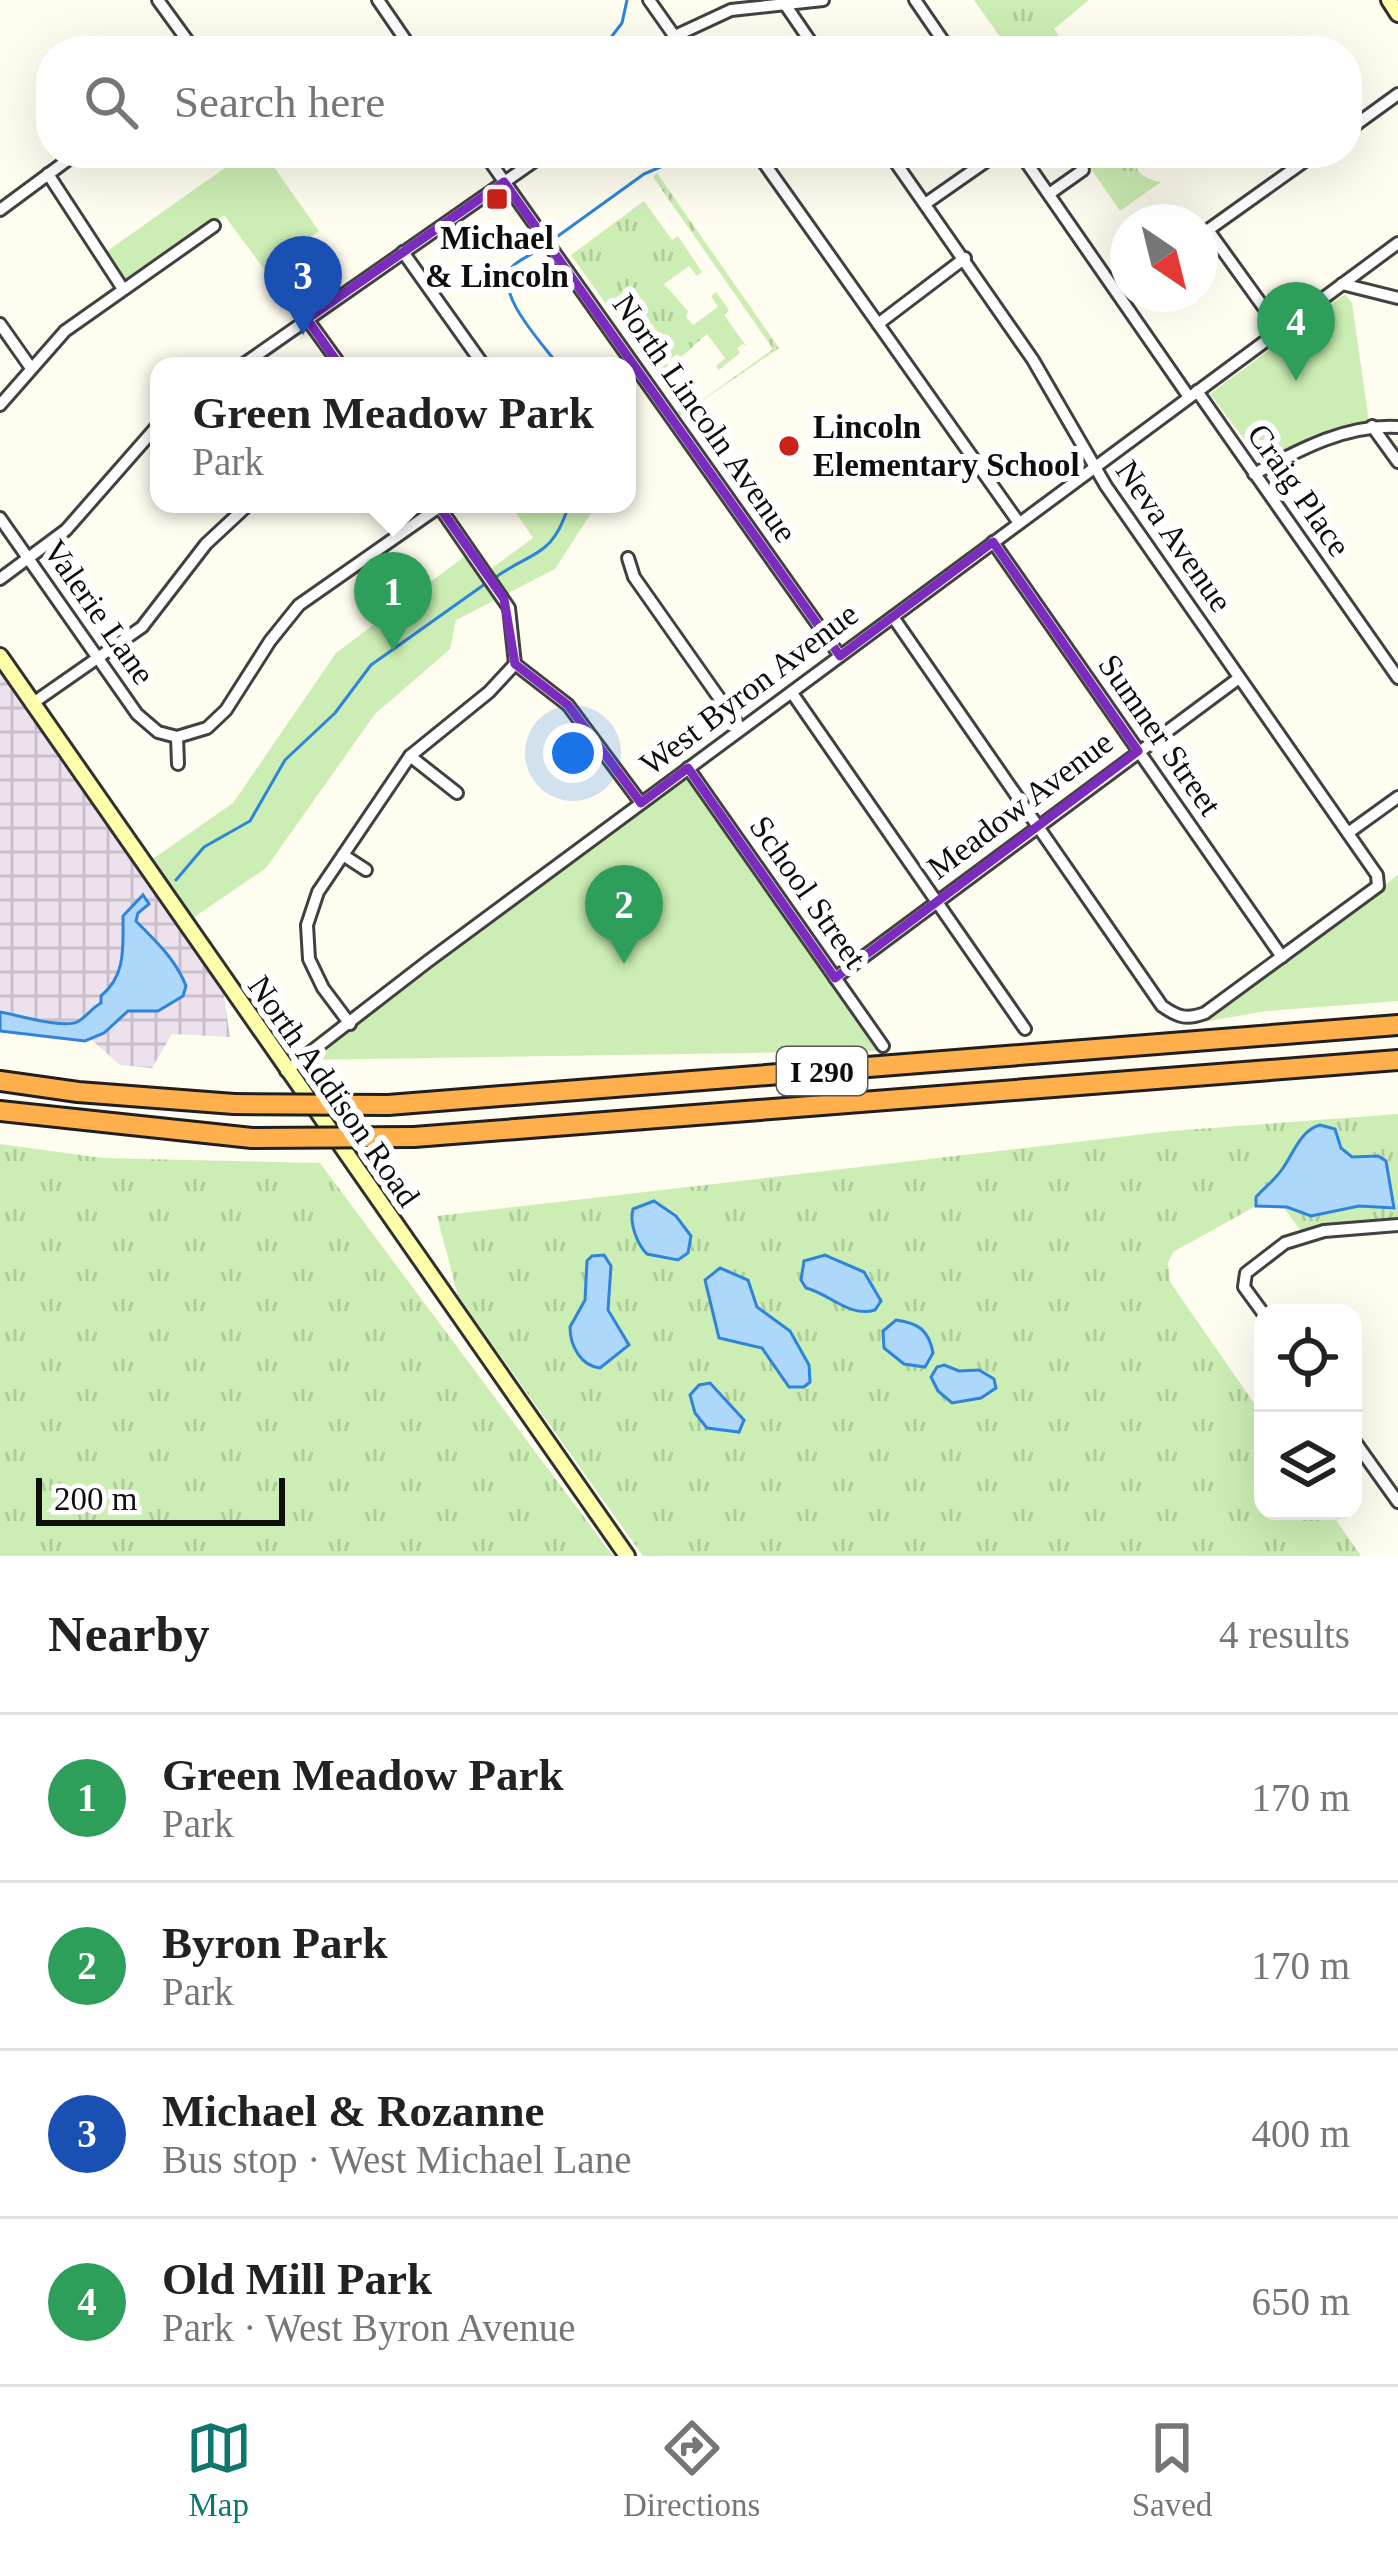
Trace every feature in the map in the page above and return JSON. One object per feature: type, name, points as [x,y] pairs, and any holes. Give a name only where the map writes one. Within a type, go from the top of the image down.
[{"type":"highway","name":"I 290","points":[[0,1081],[234,1104],[388,1105],[1398,1025]]},
{"type":"highway","name":"I 290","points":[[0,1112],[253,1138],[414,1137],[1398,1060]]},
{"type":"street","points":[[158,0],[184,36]]},
{"type":"street","points":[[378,0],[403,36]]},
{"type":"street","points":[[649,0],[675,36],[720,13],[783,1],[823,0]]},
{"type":"street","points":[[915,0],[940,36]]},
{"type":"street","points":[[1388,0],[1398,14]]},
{"type":"street","points":[[783,1],[807,36]]},
{"type":"street","points":[[1362,119],[1398,94]]},
{"type":"street","points":[[0,210],[56,168]]},
{"type":"street","name":"North Lincoln Avenue","points":[[495,168],[629,357]]},
{"type":"street","points":[[254,357],[525,168]]},
{"type":"street","points":[[768,168],[1019,523]]},
{"type":"street","name":"Neva Avenue","points":[[900,168],[1034,360],[1094,468],[1377,875],[1378,886],[1282,958]]},
{"type":"street","points":[[925,204],[977,168]]},
{"type":"street","name":"Craig Place","points":[[1031,168],[1398,678]]},
{"type":"street","points":[[1280,330],[1208,230],[1295,168]]},
{"type":"street","points":[[1049,194],[1084,170]]},
{"type":"street","points":[[48,174],[123,289]]},
{"type":"street","points":[[0,405],[64,331],[214,226]]},
{"type":"street","name":"West Byron Avenue","points":[[286,1071],[1398,243]]},
{"type":"street","points":[[403,252],[478,357]]},
{"type":"street","points":[[878,323],[965,258]]},
{"type":"street","points":[[1342,284],[1398,298]]},
{"type":"street","points":[[307,319],[334,357]]},
{"type":"street","points":[[0,324],[32,368]]},
{"type":"street","name":"North Lincoln Avenue","points":[[636,367],[840,656]]},
{"type":"street","points":[[1254,474],[1310,444],[1372,426],[1398,427]]},
{"type":"street","points":[[1372,426],[1398,462]]},
{"type":"street","points":[[0,579],[66,530],[150,434]]},
{"type":"street","points":[[33,703],[142,627],[206,544],[239,513]]},
{"type":"street","points":[[178,764],[177,737],[191,735],[219,718],[298,605],[428,513]]},
{"type":"street","points":[[350,1024],[314,974],[306,940],[318,892],[410,756],[489,692],[515,664],[514,621],[443,513]]},
{"type":"street","name":"Valerie Lane","points":[[0,518],[137,714],[158,732],[177,737]]},
{"type":"street","name":"Sumner Street","points":[[993,542],[1282,958]]},
{"type":"street","points":[[628,559],[634,577],[741,729]]},
{"type":"street","points":[[892,617],[1162,1006],[1190,1019],[1282,958]]},
{"type":"street","name":"North Addison Road","points":[[0,656],[626,1556]]},
{"type":"street","points":[[515,664],[568,705],[641,803]]},
{"type":"street","name":"Meadow Avenue","points":[[835,978],[1239,677]]},
{"type":"street","points":[[792,693],[1025,1029]]},
{"type":"street","points":[[410,756],[457,793]]},
{"type":"street","name":"School Street","points":[[688,768],[883,1046]]},
{"type":"street","points":[[1348,833],[1398,797]]},
{"type":"street","points":[[343,855],[366,870]]},
{"type":"street","points":[[291,938],[306,940]]},
{"type":"street","points":[[1257,1304],[1244,1286],[1246,1273],[1285,1243],[1324,1232],[1398,1225]]},
{"type":"street","points":[[1362,1452],[1398,1502]]},
{"type":"highlighted area","points":[[504,182],[840,656],[993,542],[1138,751],[835,978],[688,768],[641,803],[568,705],[515,664],[504,599],[307,319]]},
{"type":"shaded area","points":[[0,664],[222,982],[230,1037],[172,1034],[152,1068],[120,1065],[85,1034],[0,1014]]},
{"type":"green space","points":[[974,0],[1089,0],[1054,29],[1059,36],[999,36]]},
{"type":"green space","points":[[225,168],[275,168],[319,231],[264,269],[224,215],[123,286],[103,254]]},
{"type":"green space","points":[[1090,168],[1137,168],[1161,182],[1130,204],[1115,204]]},
{"type":"green space","points":[[657,173],[779,348],[680,416],[677,412],[685,404],[690,409],[773,349],[653,177]]},
{"type":"green space","points":[[644,201],[672,240],[678,236],[702,272],[697,276],[689,266],[664,284],[688,311],[686,317],[693,325],[718,307],[711,296],[716,292],[729,310],[724,315],[747,347],[737,348],[740,353],[719,370],[716,366],[725,358],[707,334],[680,358],[677,354],[666,362],[684,388],[695,381],[698,385],[675,401],[571,255]]},
{"type":"green space","points":[[1345,294],[1352,303],[1369,422],[1315,434],[1263,464],[1210,394]]},
{"type":"green space","points":[[516,513],[591,513],[555,569],[456,620],[450,649],[375,714],[266,868],[187,922],[147,863],[233,803],[336,653],[469,553],[484,574],[533,538]]},
{"type":"green space","points":[[688,775],[877,1051],[300,1060]]},
{"type":"green space","points":[[1398,875],[1398,1001],[1266,1011],[1204,1022]]},
{"type":"green space","points":[[1398,1114],[1398,1220],[1301,1231],[1284,1208],[1256,1206],[1173,1252],[1168,1263],[1170,1282],[1254,1403],[1254,1520],[1336,1520],[1361,1556],[643,1556],[458,1296],[437,1216],[1171,1131]]},
{"type":"green space","points":[[0,1144],[102,1158],[320,1163],[613,1556],[0,1556]]},
{"type":"water","points":[[143,895],[149,904],[136,921],[176,967],[186,986],[183,996],[158,1011],[128,1011],[104,1033],[85,1041],[0,1031],[0,1012],[72,1023],[101,1003],[119,970],[123,916]]},
{"type":"water","points":[[1320,1125],[1335,1129],[1341,1148],[1352,1157],[1378,1156],[1386,1161],[1394,1208],[1359,1206],[1311,1216],[1287,1207],[1256,1206],[1256,1197],[1303,1137]]},
{"type":"water","points":[[654,1201],[676,1216],[691,1236],[688,1253],[678,1260],[647,1254],[637,1239],[633,1209]]},
{"type":"water","points":[[604,1255],[611,1266],[608,1310],[629,1345],[600,1368],[578,1354],[570,1327],[585,1300],[587,1261]]},
{"type":"water","points":[[825,1255],[864,1272],[881,1301],[875,1310],[857,1311],[806,1288],[801,1280],[804,1261]]},
{"type":"water","points":[[720,1268],[748,1280],[757,1307],[790,1331],[809,1365],[810,1382],[804,1387],[789,1387],[762,1348],[719,1338],[705,1280]]},
{"type":"water","points":[[896,1320],[916,1326],[929,1339],[933,1353],[925,1367],[904,1364],[884,1348],[883,1331]]},
{"type":"water","points":[[944,1365],[959,1371],[979,1370],[994,1379],[996,1388],[981,1398],[952,1403],[931,1377]]},
{"type":"water","points":[[710,1383],[744,1420],[739,1432],[707,1428],[695,1413],[690,1395],[699,1385]]},
{"type":"waterway","points":[[612,36],[622,23],[627,0]]},
{"type":"waterway","points":[[558,236],[658,168]]},
{"type":"waterway","points":[[538,250],[513,266],[509,289],[522,317],[552,357]]},
{"type":"waterway","points":[[493,579],[548,544],[566,513]]},
{"type":"waterway","points":[[176,880],[204,847],[250,821],[285,760],[335,713],[371,665],[485,584]]},
{"type":"place","name":"Michael & Lincoln","points":[[497,199]]},
{"type":"place","name":"Michael & Rozanne","points":[[303,335]]},
{"type":"place","name":"Old Mill Park","points":[[1296,381]]},
{"type":"place","name":"Lincoln Elementary School","points":[[789,446]]},
{"type":"place","name":"Green Meadow Park","points":[[393,651]]},
{"type":"place","name":"Byron Park","points":[[624,964]]}]
